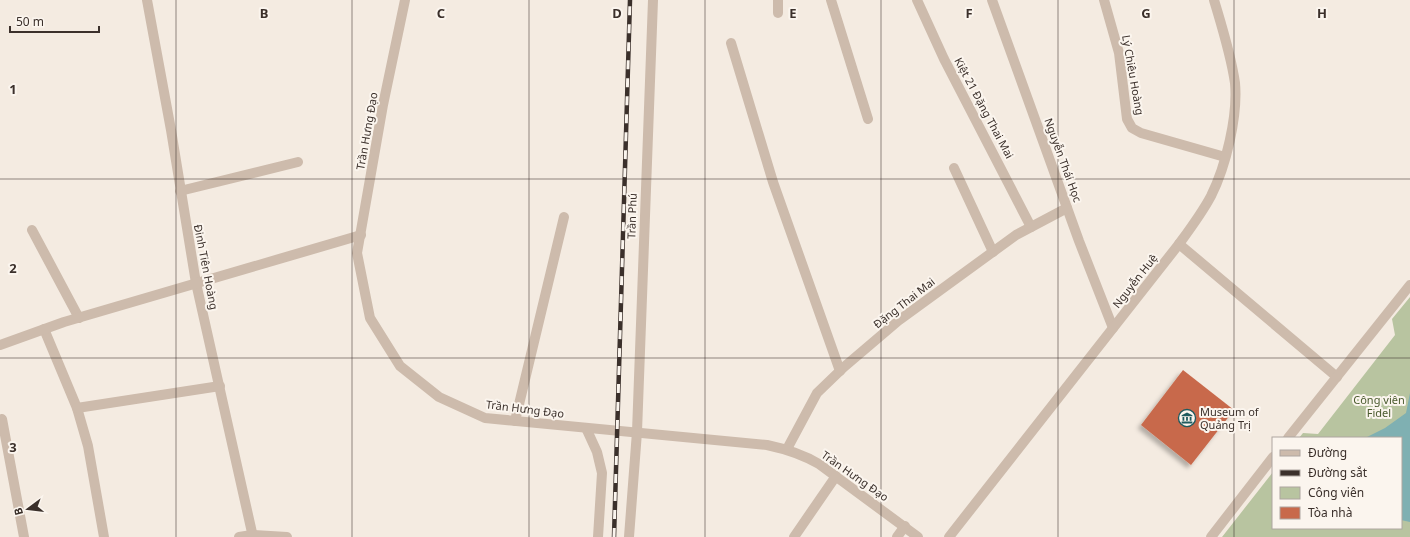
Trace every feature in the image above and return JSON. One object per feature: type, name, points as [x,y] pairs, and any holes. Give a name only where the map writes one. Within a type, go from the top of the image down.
[{"type":"street","name":"Đinh Tiên Hoàng","points":[[147,0],[196,283],[252,536]]},
{"type":"street","name":"Trần Hưng Đạo","points":[[405,0],[383,105],[358,253],[370,318],[400,366],[439,397],[485,418],[767,445],[787,449],[805,456],[836,476],[918,537]]},
{"type":"street","name":"Trần Phú","points":[[629,537],[637,432],[653,0]]},
{"type":"street","points":[[778,0],[778,13]]},
{"type":"street","points":[[831,0],[868,119]]},
{"type":"street","name":"Kiệt 21 Đặng Thai Mai","points":[[917,0],[944,59],[1031,227]]},
{"type":"street","name":"Nguyễn Thái Học","points":[[992,0],[1113,328]]},
{"type":"street","name":"Lý Chiêu Hoàng","points":[[1104,0],[1119,53],[1128,119],[1132,128],[1141,133],[1225,156]]},
{"type":"street","name":"Nguyễn Huệ","points":[[949,537],[1179,244],[1211,196],[1223,168],[1234,116],[1235,85],[1230,56],[1214,0]]},
{"type":"street","points":[[731,43],[773,182],[840,371]]},
{"type":"street","points":[[180,191],[298,162]]},
{"type":"street","points":[[954,168],[993,252]]},
{"type":"street","name":"Đặng Thai Mai","points":[[787,449],[818,393],[840,371],[898,321],[1016,235],[1068,208]]},
{"type":"street","points":[[515,421],[564,216]]},
{"type":"street","points":[[32,230],[79,318]]},
{"type":"street","points":[[0,346],[44,329],[79,318],[361,235]]},
{"type":"street","points":[[1179,244],[1337,377]]},
{"type":"street","points":[[1289,437],[1410,285]]},
{"type":"street","points":[[44,329],[77,408],[88,446],[104,537]]},
{"type":"street","points":[[77,408],[220,386]]},
{"type":"street","points":[[2,420],[24,537]]},
{"type":"street","points":[[586,428],[597,452],[602,473],[598,537]]},
{"type":"street","points":[[1211,537],[1272,458]]},
{"type":"street","points":[[794,537],[836,476]]},
{"type":"street","points":[[897,537],[905,526]]},
{"type":"street","points":[[239,537],[287,537]]},
{"type":"green space","name":"Công viên Fidel","points":[[1410,297],[1410,537],[1222,537],[1272,473],[1272,529],[1402,529],[1402,437],[1300,437],[1303,433],[1318,434],[1395,335],[1392,319]]},
{"type":"water","points":[[1410,393],[1410,522],[1402,520],[1402,437],[1367,437],[1385,428],[1406,413]]},
{"type":"building","name":"Museum of Quảng Trị","points":[[1183,370],[1234,410],[1191,465],[1141,425]]},
{"type":"railway","points":[[614,537],[630,0]]},
{"type":"place","name":"Museum of Quảng Trị","points":[[1187,418]]}]
